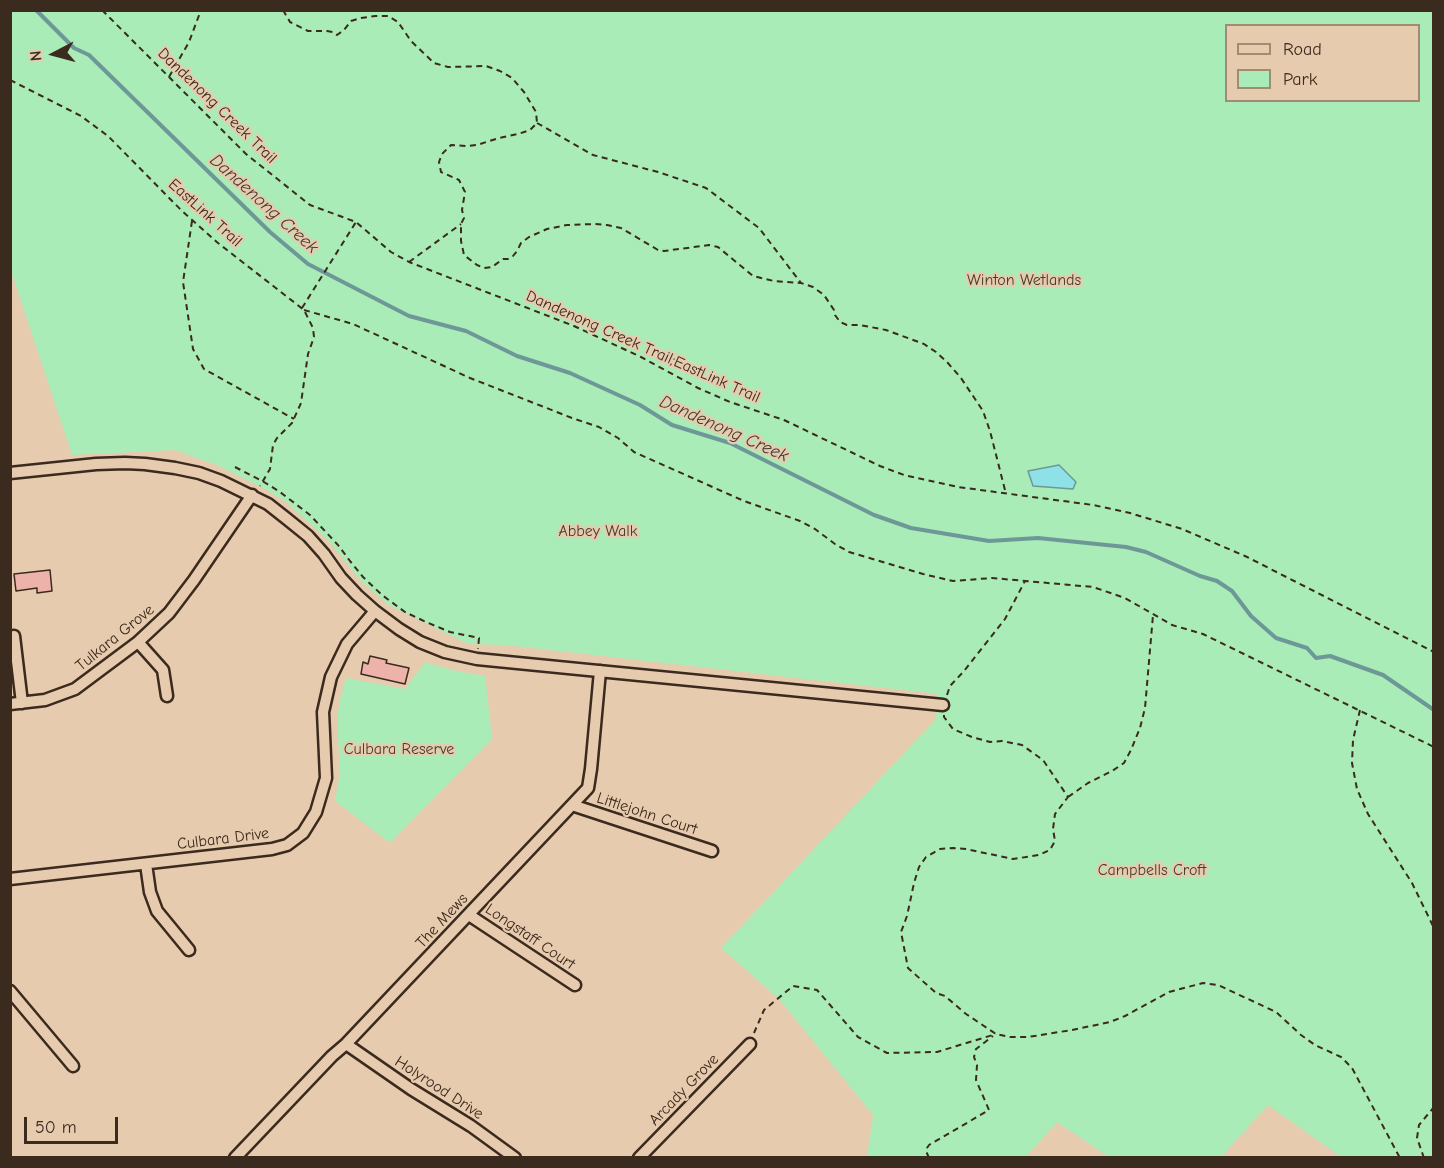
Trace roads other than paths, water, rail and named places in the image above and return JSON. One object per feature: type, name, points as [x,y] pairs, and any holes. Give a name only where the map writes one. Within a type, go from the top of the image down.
[{"type":"street","points":[[10,473],[125,463],[175,468],[221,481],[268,504],[308,536],[324,554],[340,578],[375,611],[420,642],[445,652],[477,659],[944,705]]},
{"type":"street","name":"Tulkara Grove","points":[[16,703],[45,700],[75,689],[138,642],[169,612],[252,495]]},
{"type":"street","name":"Culbara Drive","points":[[10,879],[272,849],[287,845],[303,833],[315,812],[326,778],[323,711],[331,676],[347,644],[375,611]]},
{"type":"street","points":[[14,636],[16,703]]},
{"type":"street","points":[[138,642],[163,670],[167,696]]},
{"type":"street","name":"The Mews","points":[[235,1158],[588,788],[600,671]]},
{"type":"street","name":"Littlejohn Court","points":[[572,805],[712,851]]},
{"type":"street","points":[[146,864],[150,892],[157,911],[189,950]]},
{"type":"street","name":"Longstaff Court","points":[[469,915],[574,985]]},
{"type":"street","points":[[10,991],[73,1066]]},
{"type":"street","name":"Holyrood Drive","points":[[346,1044],[411,1089],[471,1126],[515,1158]]},
{"type":"street","name":"Arcady Grove","points":[[639,1158],[750,1044]]},
{"type":"water","points":[[1059,465],[1076,482],[1073,489],[1033,486],[1028,471]]},
{"type":"waterway","name":"Dandenong Creek","points":[[36,10],[74,48],[89,55],[270,232],[308,264],[409,316],[466,331],[517,356],[570,373],[640,405],[672,425],[730,443],[874,515],[911,528],[989,541],[1038,538],[1126,547],[1146,552],[1217,581],[1232,591],[1251,616],[1276,638],[1307,648],[1316,658],[1330,656],[1383,675],[1434,710]]},
{"type":"park label","name":"Winton Wetlands","points":[[1024,280]]},
{"type":"park label","name":"Abbey Walk","points":[[598,531]]},
{"type":"park label","name":"Culbara Reserve","points":[[399,749]]},
{"type":"park label","name":"Campbells Croft","points":[[1152,870]]}]
